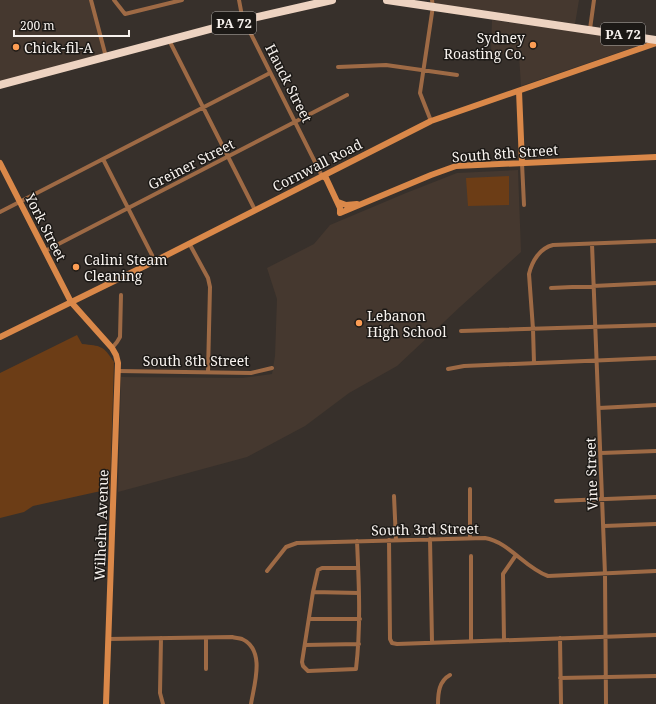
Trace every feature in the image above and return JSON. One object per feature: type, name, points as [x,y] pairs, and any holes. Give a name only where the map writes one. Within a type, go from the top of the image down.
[{"type":"highway","name":"PA 72","points":[[0,85],[244,20],[332,0]]},
{"type":"highway","name":"PA 72","points":[[387,0],[432,3],[656,40]]},
{"type":"street","points":[[91,0],[106,57]]},
{"type":"street","points":[[114,0],[125,14],[182,0]]},
{"type":"street","name":"Hauck Street","points":[[239,0],[244,20],[322,176],[322,180],[340,213]]},
{"type":"street","points":[[590,29],[594,0]]},
{"type":"street","points":[[431,121],[420,93],[432,3]]},
{"type":"street","points":[[169,40],[255,210]]},
{"type":"street","name":"Cornwall Road","points":[[0,337],[155,261],[431,121],[656,43]]},
{"type":"street","points":[[338,66],[386,65],[457,75]]},
{"type":"street","points":[[0,212],[270,73]]},
{"type":"street","points":[[519,91],[524,205]]},
{"type":"street","name":"Greiner Street","points":[[45,251],[347,96]]},
{"type":"street","points":[[103,158],[155,261]]},
{"type":"street","name":"South 8th Street","points":[[340,213],[450,168],[470,165],[656,158]]},
{"type":"street","name":"York Street","points":[[0,163],[71,302]]},
{"type":"street","name":"Hauck Street","points":[[322,176],[326,178],[340,208],[340,213]]},
{"type":"street","points":[[337,201],[346,205],[363,204]]},
{"type":"street","points":[[534,363],[530,274],[531,266],[536,257],[548,246],[553,245],[656,241]]},
{"type":"street","points":[[189,243],[208,278],[210,287],[208,372]]},
{"type":"street","name":"Vine Street","points":[[592,244],[606,574],[606,704]]},
{"type":"street","points":[[551,288],[656,283]]},
{"type":"street","points":[[112,348],[118,342],[120,337],[121,295]]},
{"type":"street","name":"Wilhelm Avenue","points":[[71,302],[112,348],[118,359],[106,704]]},
{"type":"street","points":[[461,331],[656,325]]},
{"type":"street","points":[[448,369],[464,366],[656,358]]},
{"type":"street","name":"South 8th Street","points":[[118,371],[251,373],[272,368]]},
{"type":"street","points":[[599,408],[656,405]]},
{"type":"street","points":[[601,453],[656,451]]},
{"type":"street","points":[[470,489],[470,538]]},
{"type":"street","points":[[394,496],[396,540]]},
{"type":"street","points":[[556,501],[656,497]]},
{"type":"street","points":[[604,526],[656,524]]},
{"type":"street","name":"South 3rd Street","points":[[267,571],[282,551],[286,547],[293,544],[470,538],[491,539],[539,572],[548,576],[656,571]]},
{"type":"street","points":[[430,539],[432,642]]},
{"type":"street","points":[[389,540],[390,639],[392,642],[397,644],[656,635]]},
{"type":"street","points":[[357,541],[360,619],[356,669],[308,671],[303,666],[302,662],[318,570],[322,568],[358,568]]},
{"type":"street","points":[[504,640],[503,574],[516,555]]},
{"type":"street","points":[[471,556],[471,641]]},
{"type":"street","points":[[313,592],[359,593]]},
{"type":"street","points":[[309,619],[360,619]]},
{"type":"street","points":[[108,639],[232,637],[242,639],[252,647],[257,658],[257,668],[251,704]]},
{"type":"street","points":[[161,638],[160,693],[163,704]]},
{"type":"street","points":[[206,638],[206,669]]},
{"type":"street","points":[[560,638],[561,704]]},
{"type":"street","points":[[305,645],[359,644]]},
{"type":"street","points":[[438,704],[442,681],[445,677],[450,675]]},
{"type":"street","points":[[560,678],[656,676]]},
{"type":"shaded area","points":[[0,0],[91,0],[106,57],[0,85]]},
{"type":"shaded area","points":[[433,0],[579,0],[575,24],[437,4]]},
{"type":"shaded area","points":[[492,20],[644,41],[646,43],[521,86],[519,55],[491,53]]},
{"type":"shaded area","name":"Lebanon High School","points":[[518,170],[521,252],[397,366],[349,393],[305,426],[247,457],[118,492],[121,377],[242,378],[272,374],[275,356],[277,299],[267,268],[314,244],[330,225],[457,173]]},
{"type":"shaded area","points":[[509,176],[509,205],[468,206],[466,178]]},
{"type":"shaded area","points":[[77,335],[82,344],[98,346],[104,349],[114,362],[110,489],[33,506],[24,512],[0,518],[0,373]]},
{"type":"place","name":"Sydney Roasting Co.","points":[[533,45]]},
{"type":"place","name":"Chick-fil-A","points":[[16,47]]},
{"type":"place","name":"Calini Steam Cleaning","points":[[76,267]]},
{"type":"place","name":"Lebanon High School","points":[[359,323]]}]
